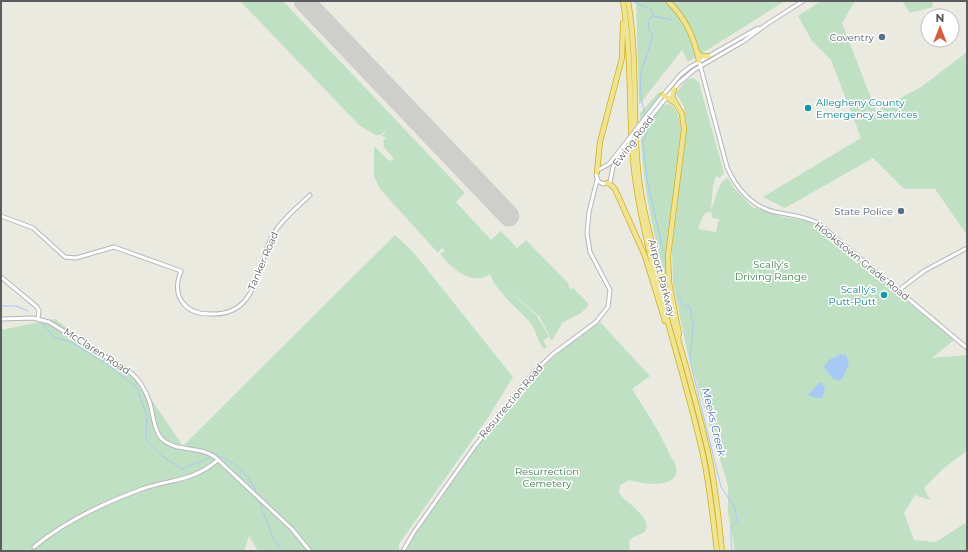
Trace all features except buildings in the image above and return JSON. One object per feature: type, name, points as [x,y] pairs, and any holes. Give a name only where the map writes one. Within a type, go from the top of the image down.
[{"type":"highway","points":[[597,172],[600,142],[622,58],[624,30],[623,1]]},
{"type":"highway","name":"Airport Parkway","points":[[623,1],[627,33],[632,154],[636,187],[646,236],[708,480],[717,551]]},
{"type":"highway","name":"Airport Parkway","points":[[628,1],[632,41],[636,144],[640,185],[652,241],[705,439],[714,484],[724,551]]},
{"type":"highway","points":[[668,1],[685,21],[692,36],[699,64]]},
{"type":"highway","points":[[697,52],[701,56],[708,56]]},
{"type":"highway","points":[[674,89],[672,95],[674,102],[682,114],[684,129],[668,250],[668,268],[687,373]]},
{"type":"highway","points":[[665,96],[674,102]]},
{"type":"highway","points":[[605,183],[610,184],[615,189],[649,266],[694,422]]},
{"type":"street","name":"Ewing Road","points":[[597,172],[619,155],[680,75],[744,41],[803,1]]},
{"type":"street","name":"Ewing Road","points":[[665,96],[708,56],[767,24]]},
{"type":"street","name":"Hookstown Grade Road","points":[[699,64],[726,167],[732,179],[742,192],[762,207],[774,212],[808,218],[818,223],[967,348]]},
{"type":"street","name":"Ewing Road","points":[[605,183],[611,180],[613,167],[619,155]]},
{"type":"street","points":[[597,172],[597,180],[605,183]]},
{"type":"street","name":"Resurrection Road","points":[[403,551],[414,532],[475,446],[532,374],[553,354],[603,315],[608,307],[611,298],[609,286],[590,252],[588,240],[588,212],[595,193],[597,180]]},
{"type":"street","name":"Resurrection Road","points":[[595,193],[605,183]]},
{"type":"street","name":"Tanker Road","points":[[1,216],[35,230],[65,257],[76,258],[114,247],[181,270],[178,289],[182,302],[194,311],[217,314],[239,305],[250,294],[257,280],[270,241],[275,232],[310,195]]},
{"type":"street","points":[[899,290],[924,271],[967,248]]},
{"type":"street","points":[[1,276],[37,307],[39,311],[38,318]]},
{"type":"street","name":"McClaren Road","points":[[1,319],[38,318],[56,325],[133,374],[148,397],[155,424],[161,439],[168,444],[208,452],[292,529],[310,551]]},
{"type":"street","points":[[34,547],[64,524],[142,489],[189,478],[201,473],[218,460]]},
{"type":"green space","points":[[240,1],[283,1],[465,193],[456,202],[491,240],[501,231],[517,248],[526,240],[569,284],[568,286],[571,289],[575,288],[574,289],[588,303],[588,306],[581,313],[562,323],[552,341],[540,317],[502,285],[537,316],[550,338],[548,337],[543,341],[547,347],[544,349],[539,342],[532,324],[501,292],[496,286],[491,275],[482,278],[475,278],[458,272],[440,254],[445,251],[442,248],[438,253],[380,189],[374,176],[374,146],[387,159],[391,161],[394,159],[384,147],[383,141],[386,138],[382,136],[387,129],[380,135],[375,135],[359,125]]},
{"type":"green space","points":[[636,1],[785,1],[688,62],[682,50],[639,105]]},
{"type":"green space","points":[[821,1],[855,1],[842,23],[876,111],[921,87],[967,52],[967,235],[935,189],[904,189],[873,158],[785,208],[763,197],[861,138],[831,60],[812,41],[798,16]]},
{"type":"green space","points":[[902,1],[932,1],[933,7],[920,8],[920,10],[910,13]]},
{"type":"green space","name":"Scally's Driving Range","points":[[694,78],[699,83],[724,173],[720,178],[716,176],[713,186],[711,210],[721,183],[728,178],[734,188],[752,207],[784,217],[807,221],[825,230],[874,274],[954,340],[932,358],[967,355],[967,451],[945,467],[924,488],[930,500],[915,495],[904,513],[914,540],[936,542],[967,522],[967,551],[735,551],[728,512],[728,486],[687,351],[673,283],[672,249],[687,125],[684,107],[676,93],[688,79]],"holes":[[[711,211],[712,218],[719,219],[716,232],[698,229],[704,214]]]},
{"type":"green space","points":[[659,92],[661,94],[658,100],[665,105],[670,103],[677,112],[681,131],[666,255],[667,283],[651,220],[644,178],[640,113]]},
{"type":"green space","points":[[395,235],[414,253],[513,377],[487,419],[399,544],[399,551],[258,551],[249,536],[244,551],[1,551],[1,330],[55,319],[138,380],[183,446]]},
{"type":"green space","name":"Resurrection Cemetery","points":[[600,322],[650,376],[632,389],[652,420],[675,463],[676,472],[674,478],[668,482],[652,484],[629,480],[620,485],[619,492],[621,496],[640,513],[646,524],[646,529],[643,533],[629,541],[630,551],[406,551],[412,539],[483,439],[531,379],[560,351]]},
{"type":"water","points":[[841,354],[846,355],[849,363],[843,378],[839,381],[832,378],[824,367],[829,360]]},
{"type":"water","points":[[822,382],[825,389],[822,398],[816,398],[808,395],[818,384]]},
{"type":"waterway","name":"Meeks Creek","points":[[634,2],[651,9],[653,16],[648,20],[649,30],[653,35],[641,72],[640,91],[645,116]]},
{"type":"waterway","points":[[653,16],[672,20]]},
{"type":"waterway","name":"Meeks Creek","points":[[646,124],[648,130],[643,141],[647,180],[663,250]]},
{"type":"waterway","name":"Meeks Creek","points":[[679,296],[683,305],[690,307],[693,326],[690,361],[721,487],[735,508],[737,521],[731,526],[732,551]]},
{"type":"waterway","points":[[1,306],[16,306],[28,311]]},
{"type":"waterway","points":[[43,324],[54,337],[71,342],[108,365],[137,388],[147,417],[146,440],[162,456],[182,469],[211,457]]},
{"type":"waterway","points":[[217,456],[236,465],[251,481],[256,493]]},
{"type":"waterway","points":[[259,501],[274,540],[282,551]]},
{"type":"runway","points":[[304,1],[509,216]]},
{"type":"place","name":"Coventry","points":[[882,37]]},
{"type":"place","name":"Allegheny County Emergency Services","points":[[808,108]]},
{"type":"place","name":"State Police","points":[[901,211]]},
{"type":"place","name":"Scally's Putt-Putt","points":[[884,295]]}]
